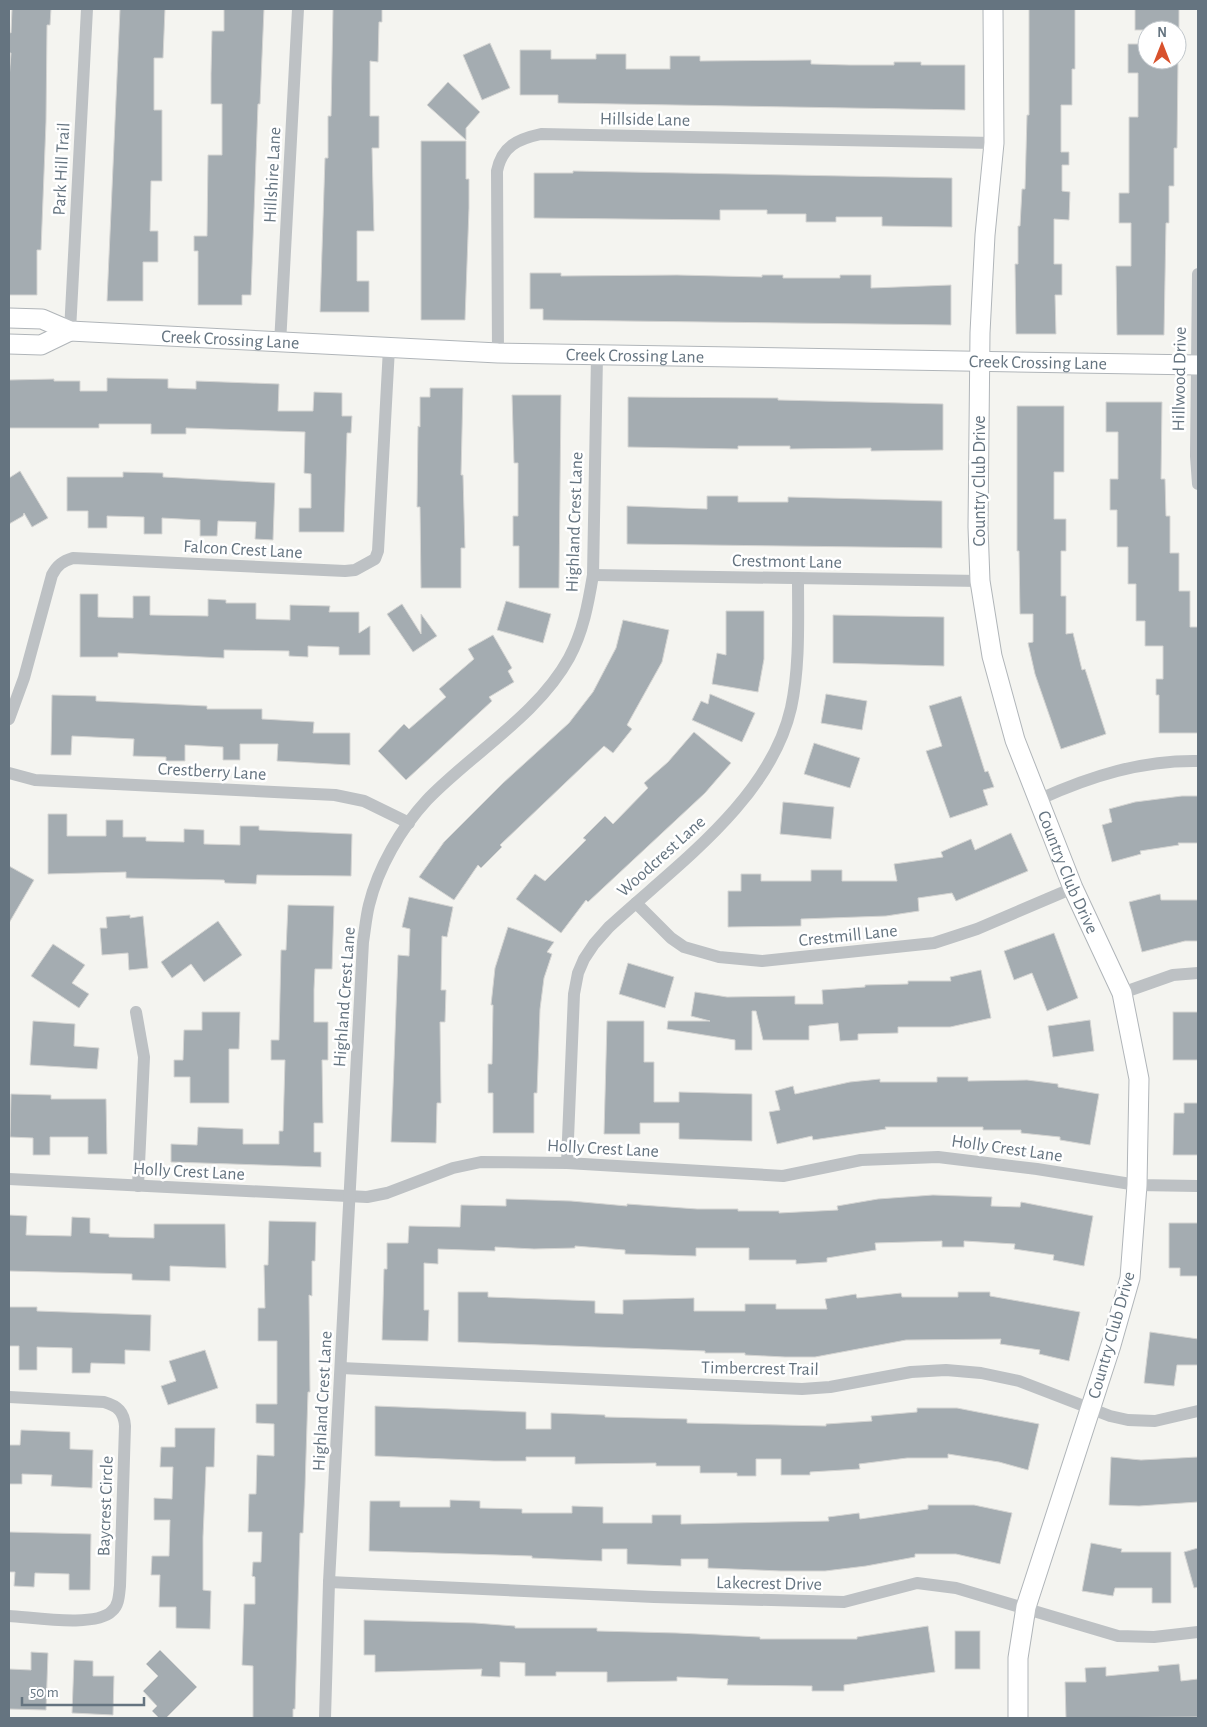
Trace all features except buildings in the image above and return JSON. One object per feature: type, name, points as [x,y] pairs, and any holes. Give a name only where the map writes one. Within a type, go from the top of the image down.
[{"type":"street","name":"Park Hill Trail","points":[[70,331],[88,9]]},
{"type":"street","name":"Hillshire Lane","points":[[280,344],[298,9]]},
{"type":"street","name":"Country Club Drive","points":[[993,9],[994,143],[984,235],[978,527],[980,581],[992,656],[1015,740],[1040,799],[1073,888],[1122,993],[1139,1079],[1137,1186],[1130,1278],[1111,1345],[1026,1607],[1018,1658],[1018,1718]]},
{"type":"street","name":"Hillside Lane","points":[[498,353],[497,171],[500,158],[522,138],[541,134],[994,143]]},
{"type":"street","name":"Hillwood Drive","points":[[1198,274],[1196,456],[1198,484]]},
{"type":"street","name":"Creek Crossing Lane","points":[[9,318],[42,319],[70,331],[280,344],[498,353],[1198,365]]},
{"type":"street","name":"Creek Crossing Lane","points":[[9,344],[41,345],[70,331]]},
{"type":"street","name":"Falcon Crest Lane","points":[[9,719],[24,678],[52,575],[60,564],[66,560],[73,558],[345,571],[355,570],[376,559],[379,543],[389,348]]},
{"type":"street","name":"Highland Crest Lane","points":[[325,1718],[329,1582],[363,942],[367,914],[380,874],[392,848],[426,800],[533,704],[556,677],[568,659],[584,623],[593,575],[597,356]]},
{"type":"street","name":"Crestmont Lane","points":[[593,575],[980,581]]},
{"type":"street","name":"Woodcrest Lane","points":[[567,1164],[572,1017],[578,973],[594,944],[732,815],[752,792],[768,765],[791,709],[798,645],[798,578]]},
{"type":"street","points":[[1040,799],[1124,768],[1172,760],[1198,761]]},
{"type":"street","name":"Crestberry Lane","points":[[9,773],[35,780],[335,795],[364,801],[409,823]]},
{"type":"street","name":"Crestmill Lane","points":[[636,903],[670,938],[684,946],[719,957],[762,961],[934,943],[976,930],[1073,888]]},
{"type":"street","points":[[1122,993],[1173,975],[1198,973]]},
{"type":"street","points":[[136,1012],[144,1057],[138,1186]]},
{"type":"street","name":"Holly Crest Lane","points":[[9,1179],[367,1196],[387,1193],[469,1163],[567,1164],[783,1176],[861,1160],[938,1157],[1037,1169],[1137,1186],[1198,1186]]},
{"type":"street","name":"Timbercrest Trail","points":[[341,1368],[802,1389],[830,1387],[911,1372],[946,1370],[981,1373],[1019,1382],[1110,1416],[1141,1421],[1171,1418],[1198,1411]]},
{"type":"street","name":"Baycrest Circle","points":[[9,1397],[114,1404],[121,1411],[126,1426],[120,1586],[116,1607],[111,1613],[94,1619],[9,1616]]},
{"type":"street","name":"Lakecrest Drive","points":[[329,1582],[654,1597],[844,1602],[917,1583],[956,1588],[1026,1607],[1051,1618],[1118,1636],[1154,1637],[1198,1632]]}]
